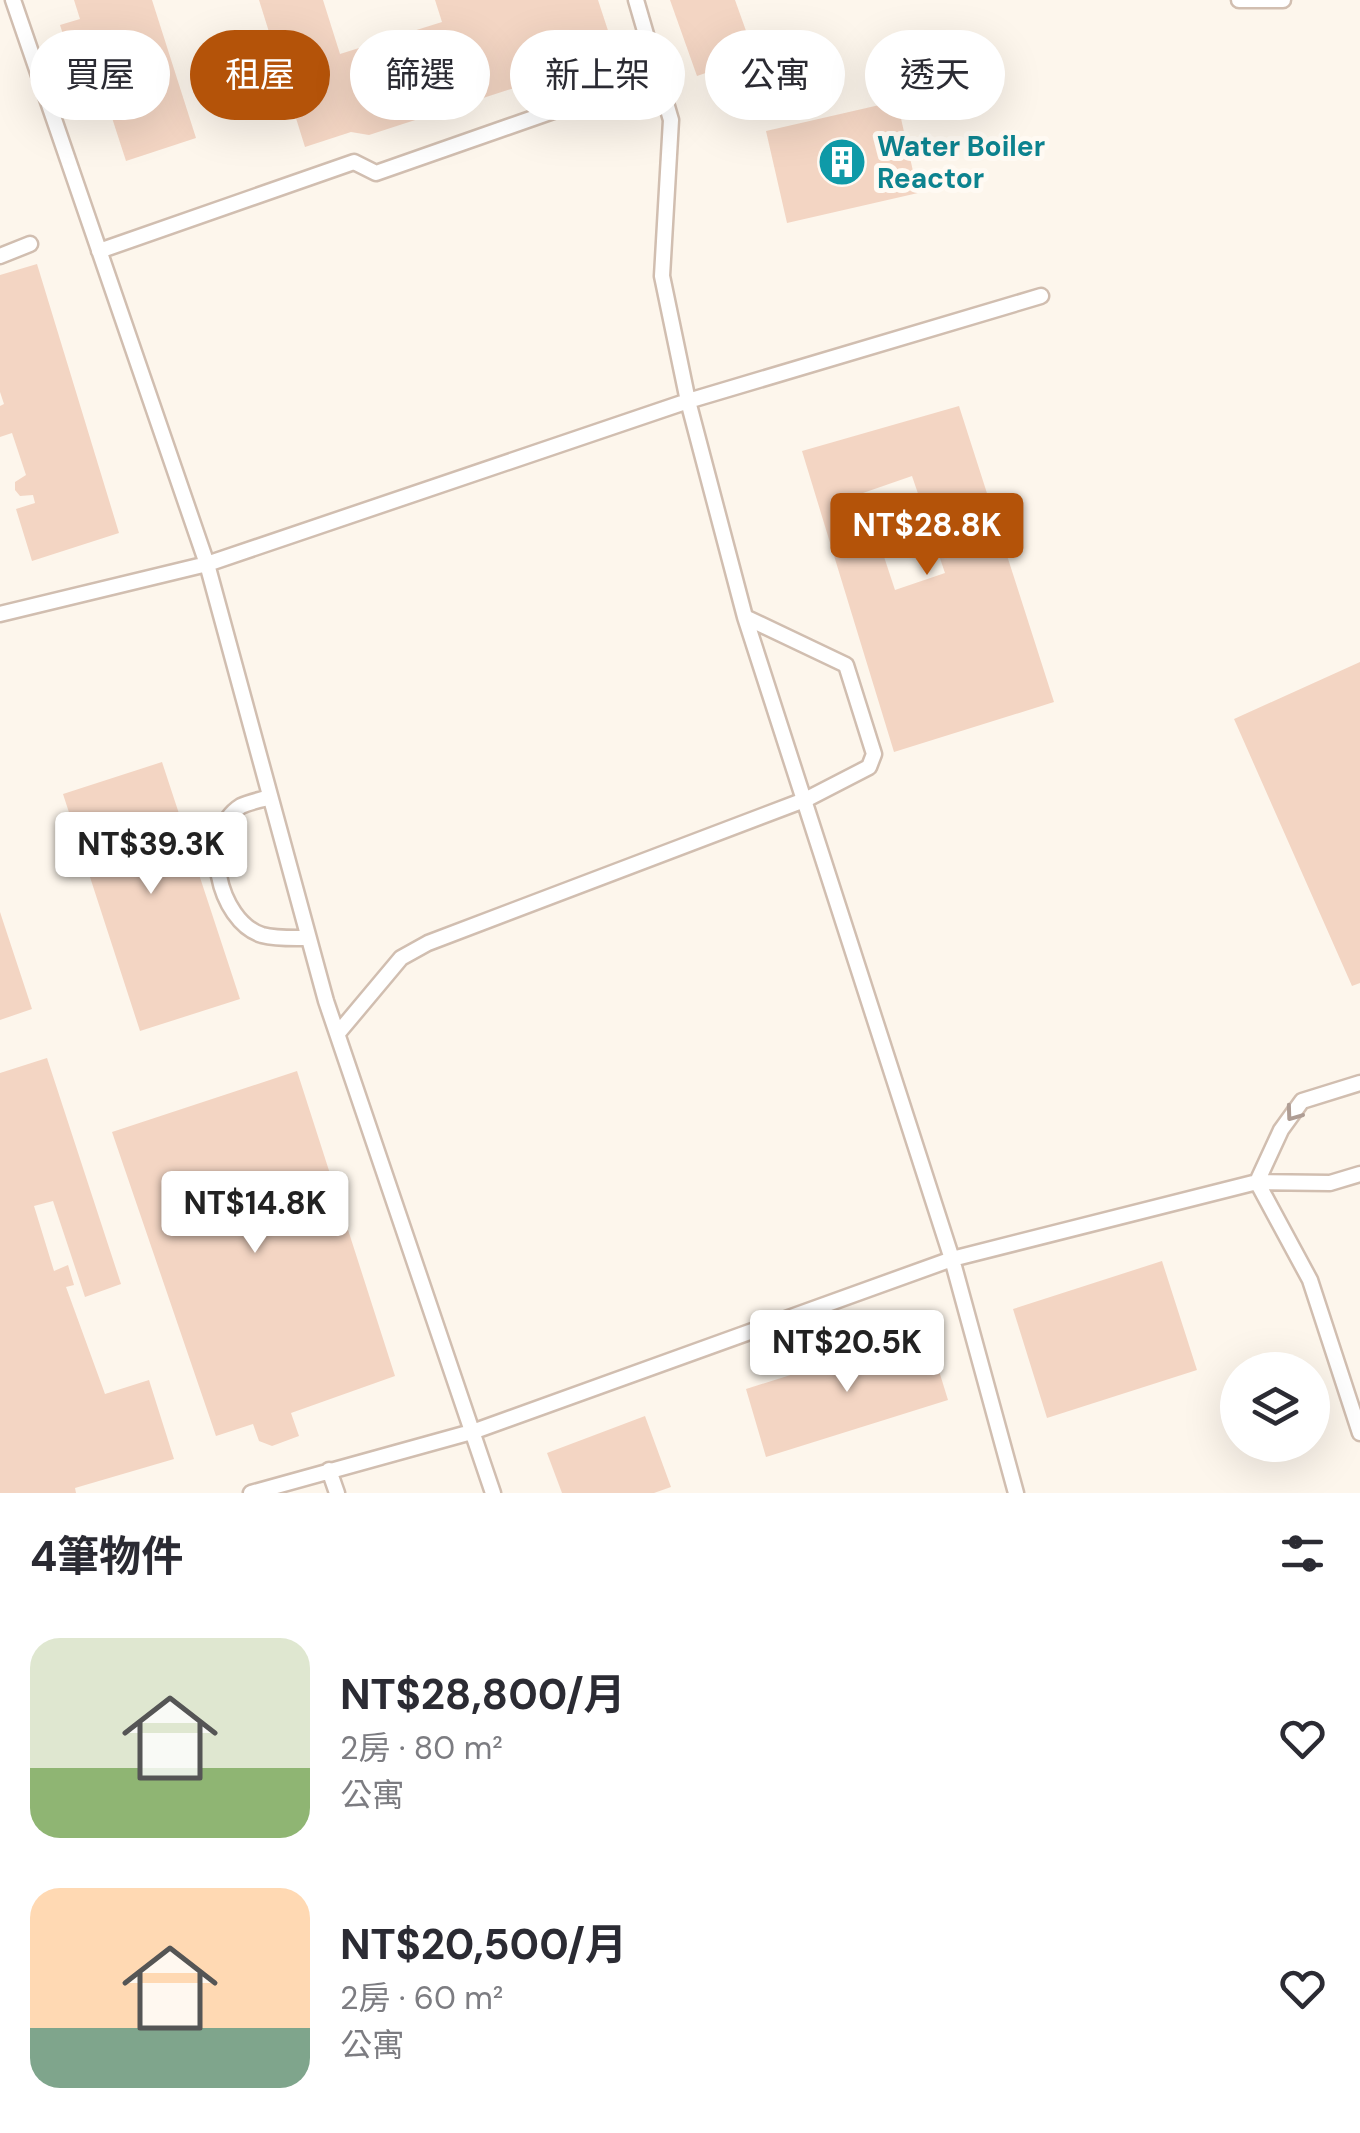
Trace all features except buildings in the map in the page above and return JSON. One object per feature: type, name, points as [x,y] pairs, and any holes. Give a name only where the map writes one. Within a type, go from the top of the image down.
[{"type":"lane","points":[[13,0],[207,564],[309,938],[476,1432],[493,1493]]},
{"type":"lane","points":[[636,0],[645,30]]},
{"type":"lane","points":[[1239,0],[1283,0]]},
{"type":"lane","points":[[99,251],[354,162],[376,173],[528,120]]},
{"type":"lane","points":[[670,120],[662,276],[688,401],[745,617],[952,1259],[1016,1493]]},
{"type":"lane","points":[[0,256],[30,244]]},
{"type":"lane","points":[[0,614],[207,564],[688,401],[1041,296]]},
{"type":"lane","points":[[339,1032],[401,958],[428,943],[807,800],[857,777],[869,767],[874,754],[846,665],[745,617]]},
{"type":"lane","points":[[270,797],[239,807],[218,834],[218,868],[232,915],[260,935],[309,938]]},
{"type":"lane","points":[[1257,1182],[1281,1130],[1302,1100],[1360,1083]]},
{"type":"lane","points":[[252,1493],[476,1432],[952,1259],[1257,1182],[1330,1184],[1360,1174]]},
{"type":"lane","points":[[1257,1182],[1310,1280],[1360,1432]]},
{"type":"lane","points":[[329,1470],[337,1493]]},
{"type":"place","name":"Water Boiler Reactor","points":[[842,162]]}]
